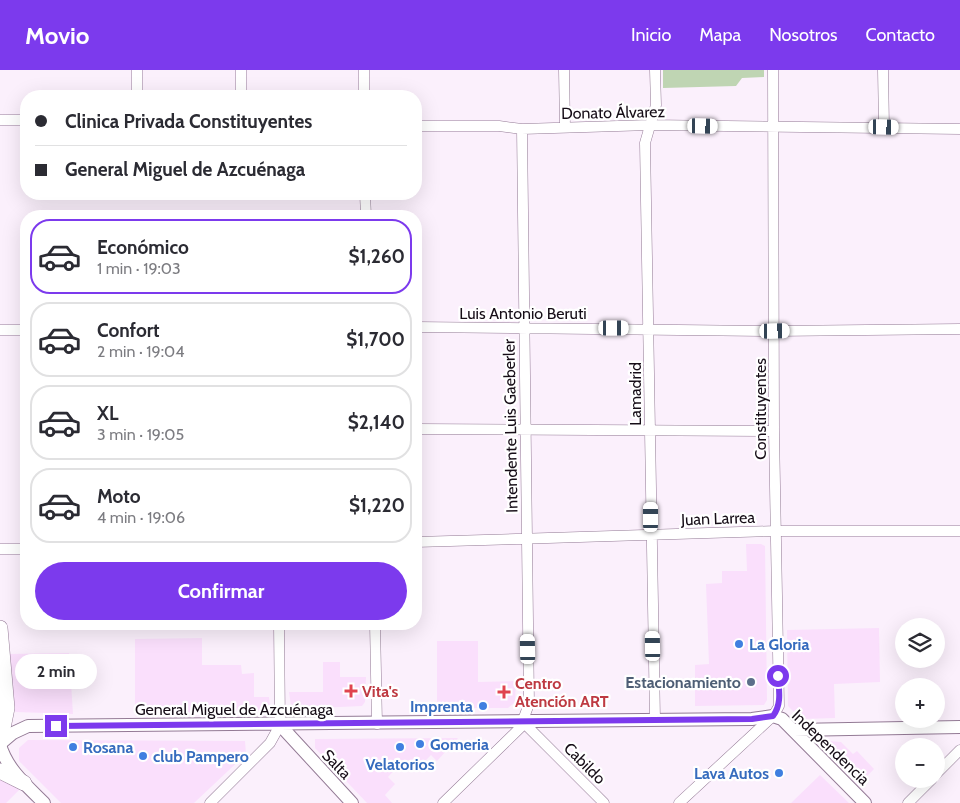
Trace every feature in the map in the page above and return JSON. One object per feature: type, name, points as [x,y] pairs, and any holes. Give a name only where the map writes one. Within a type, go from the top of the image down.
[{"type":"main road","points":[[0,628],[7,708],[0,744]]},
{"type":"main road","points":[[0,771],[24,783]]},
{"type":"street","points":[[137,70],[137,90]]},
{"type":"street","points":[[241,70],[241,90]]},
{"type":"street","points":[[364,70],[364,90]]},
{"type":"street","points":[[564,70],[564,128]]},
{"type":"street","name":"Lamadrid","points":[[655,720],[651,534],[650,328],[645,143],[656,105],[656,70]]},
{"type":"street","name":"Constituyentes","points":[[773,70],[774,431],[779,706],[773,716]]},
{"type":"street","points":[[883,70],[884,127]]},
{"type":"street","points":[[0,120],[20,120]]},
{"type":"street","name":"Donato Álvarez","points":[[422,126],[499,126],[522,129],[650,125],[960,129]]},
{"type":"street","name":"Intendente Luis Gaeberler","points":[[522,129],[524,430],[529,704],[524,722]]},
{"type":"street","name":"Luis Antonio Beruti","points":[[422,327],[650,328],[775,331],[960,329]]},
{"type":"street","points":[[0,330],[20,330]]},
{"type":"street","points":[[422,430],[774,431]]},
{"type":"street","name":"Juan Larrea","points":[[422,542],[776,531],[960,531]]},
{"type":"street","points":[[0,549],[20,548]]},
{"type":"street","points":[[210,803],[270,743],[280,725],[279,630]]},
{"type":"street","points":[[375,630],[377,724]]},
{"type":"street","points":[[679,803],[773,716]]},
{"type":"street","name":"General Miguel de Azcuénaga","points":[[0,744],[13,733],[28,726],[752,719],[773,716]]},
{"type":"street","name":"Independencia","points":[[773,716],[782,719],[794,730],[865,803]]},
{"type":"street","points":[[444,803],[524,722]]},
{"type":"street","name":"Cabildo","points":[[524,722],[604,803]]},
{"type":"street","name":"Salta","points":[[280,725],[352,803]]},
{"type":"street","points":[[794,730],[960,728]]},
{"type":"street","points":[[0,744],[4,759],[44,803]]},
{"type":"street","points":[[945,765],[960,750]]},
{"type":"street","points":[[908,803],[923,788]]},
{"type":"shaded area","points":[[746,544],[761,544],[765,546],[767,700],[764,705],[695,706],[695,665],[709,664],[706,584],[722,583],[722,571],[747,571]]},
{"type":"shaded area","points":[[879,628],[880,682],[834,684],[835,718],[801,719],[788,706],[787,630]]},
{"type":"shaded area","points":[[202,638],[202,665],[241,665],[242,674],[254,673],[254,697],[269,697],[270,707],[264,710],[135,714],[135,639]]},
{"type":"shaded area","points":[[437,641],[478,641],[478,682],[516,681],[515,702],[508,708],[437,708]]},
{"type":"shaded area","points":[[69,653],[73,714],[16,712],[13,709],[9,654]]},
{"type":"shaded area","points":[[323,662],[340,662],[340,677],[366,677],[365,702],[362,706],[296,709],[291,706],[289,692],[323,692]]},
{"type":"shaded area","points":[[458,738],[437,761],[431,755],[422,764],[415,757],[406,766],[402,762],[388,777],[395,784],[385,795],[392,803],[367,803],[315,748],[315,739]]},
{"type":"shaded area","points":[[28,740],[245,741],[246,754],[194,803],[61,803],[19,761],[19,748]]},
{"type":"shaded area","points":[[829,741],[841,742],[853,754],[857,751],[874,769],[861,782],[826,747]]},
{"type":"shaded area","points":[[0,773],[21,788],[6,803],[0,803]]},
{"type":"shaded area","points":[[820,775],[849,803],[791,803]]},
{"type":"green space","points":[[663,70],[764,70],[764,77],[742,78],[736,86],[663,88]]},
{"type":"place","name":"La Gloria","points":[[739,644]]},
{"type":"place","name":"Estacionamiento","points":[[751,682]]},
{"type":"place","name":"Vita's","points":[[351,691]]},
{"type":"place","name":"Centro Atención ART","points":[[504,692]]},
{"type":"place","name":"Imprenta","points":[[483,706]]},
{"type":"place","name":"Gomeria","points":[[420,744]]},
{"type":"place","name":"Rosana","points":[[73,747]]},
{"type":"place","name":"Velatorios","points":[[400,747]]},
{"type":"place","name":"club Pampero","points":[[143,756]]},
{"type":"place","name":"Lava Autos","points":[[779,773]]},
{"type":"route","points":[[56,726],[752,719],[773,716],[779,706],[778,676]]}]
